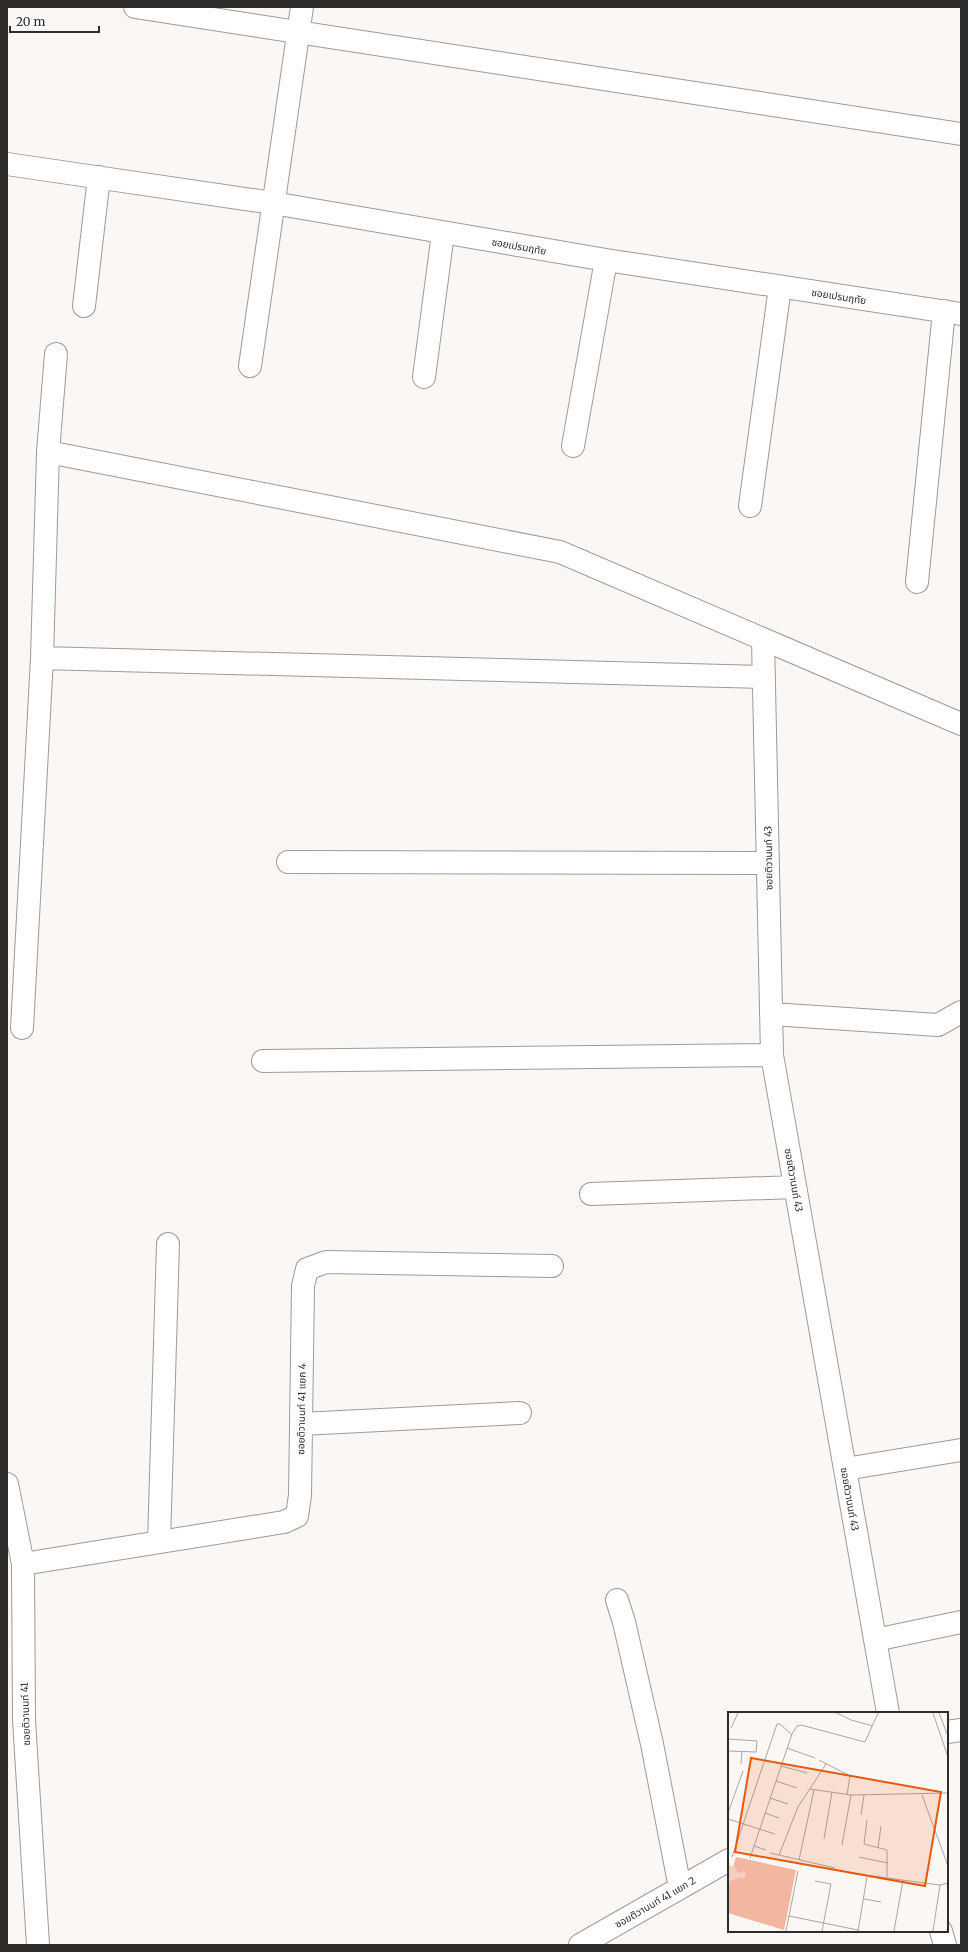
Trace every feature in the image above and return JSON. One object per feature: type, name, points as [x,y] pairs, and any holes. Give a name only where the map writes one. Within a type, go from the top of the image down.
[{"type":"street","points":[[135,7],[961,134]]},
{"type":"street","points":[[250,366],[302,7]]},
{"type":"street","name":"ซอยเปรมฤทัย","points":[[7,164],[273,203],[606,260],[952,313]]},
{"type":"street","points":[[84,306],[99,177]]},
{"type":"street","points":[[424,377],[443,233]]},
{"type":"street","points":[[573,446],[606,260]]},
{"type":"street","points":[[750,506],[780,287]]},
{"type":"street","points":[[917,582],[952,313]]},
{"type":"street","points":[[22,1028],[42,658],[48,452],[56,354]]},
{"type":"street","points":[[48,452],[560,552],[961,724]]},
{"type":"street","name":"ซอยติวานนท์ 43","points":[[764,640],[772,1055],[888,1712]]},
{"type":"street","points":[[42,658],[764,677]]},
{"type":"street","points":[[288,862],[768,863]]},
{"type":"street","points":[[771,1014],[938,1026],[961,1012]]},
{"type":"street","points":[[263,1061],[772,1055]]},
{"type":"street","points":[[591,1194],[795,1187]]},
{"type":"street","points":[[159,1542],[168,1244]]},
{"type":"street","name":"ซอยติวานนท์ 41 แยก 4","points":[[23,1564],[284,1522],[297,1516],[300,1495],[303,1286],[308,1269],[326,1262],[552,1266]]},
{"type":"street","points":[[301,1424],[520,1414]]},
{"type":"street","points":[[845,1468],[961,1450]]},
{"type":"street","name":"ซอยติวานนท์ 41","points":[[7,1484],[23,1564],[16,1720],[38,1945]]},
{"type":"street","points":[[617,1600],[624,1622],[652,1744],[680,1888]]},
{"type":"street","points":[[875,1640],[961,1622]]},
{"type":"street","points":[[948,1732],[961,1730]]},
{"type":"street","name":"ซอยติวานนท์ 41 แยก 2","points":[[580,1945],[728,1861]]},
{"type":"street","points":[[941,1932],[945,1945]]}]
